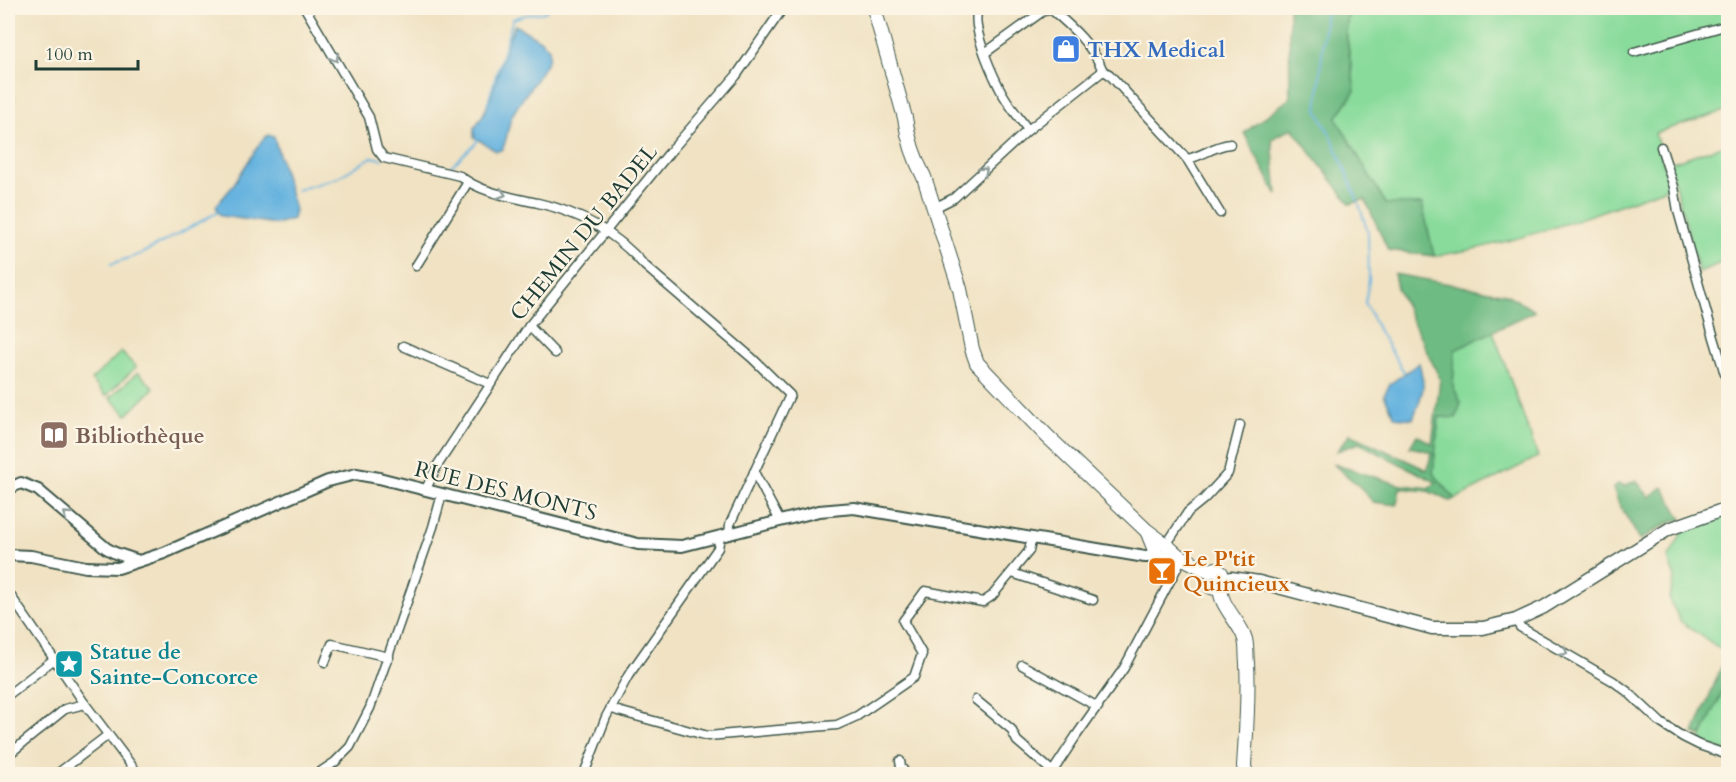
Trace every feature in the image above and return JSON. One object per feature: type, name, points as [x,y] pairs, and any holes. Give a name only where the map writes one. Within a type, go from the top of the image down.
[{"type":"main road","points":[[874,8],[908,136],[916,162],[924,177],[960,289],[977,363],[1047,436],[1147,531],[1161,550],[1179,564],[1215,580],[1232,572],[1242,579],[1432,628],[1483,628],[1516,620],[1544,607],[1669,529],[1728,508]]},
{"type":"main road","points":[[1161,550],[1176,555],[1215,580]]},
{"type":"main road","points":[[1215,580],[1216,598],[1226,605],[1239,625],[1245,640],[1248,688],[1244,766],[1246,774]]},
{"type":"street","points":[[305,8],[369,117],[377,149],[384,158],[460,176],[468,182],[504,195],[541,203],[576,215],[607,231],[752,357],[790,395],[718,548],[640,658],[611,708],[584,774]]},
{"type":"street","name":"CHEMIN DU BADEL","points":[[426,489],[437,466],[529,326],[669,153],[736,76],[783,8]]},
{"type":"street","points":[[979,8],[976,12],[976,24],[999,88],[1028,130]]},
{"type":"street","points":[[985,53],[1042,11],[1052,10],[1091,49],[1103,70],[1187,159],[1220,213]]},
{"type":"street","points":[[1634,52],[1728,25]]},
{"type":"street","points":[[934,208],[954,198],[1028,130],[1103,70]]},
{"type":"street","points":[[1187,159],[1198,157],[1216,146],[1230,144]]},
{"type":"street","points":[[1661,147],[1728,384]]},
{"type":"street","points":[[416,266],[468,182]]},
{"type":"street","points":[[529,326],[555,353]]},
{"type":"street","points":[[404,346],[490,384]]},
{"type":"street","points":[[1161,550],[1188,512],[1204,499],[1228,473],[1240,425]]},
{"type":"street","points":[[754,472],[780,521]]},
{"type":"street","name":"RUE DES MONTS","points":[[8,555],[31,556],[86,567],[111,568],[164,553],[328,481],[356,474],[426,489],[638,544],[682,546],[819,511],[854,508],[1140,555],[1161,550]]},
{"type":"street","points":[[8,489],[21,483],[39,490],[112,552],[139,561]]},
{"type":"street","points":[[318,774],[350,747],[376,695],[442,494]]},
{"type":"street","points":[[611,708],[708,736],[837,725],[857,716],[914,677],[922,654],[903,621],[925,591],[983,602],[992,596],[1029,551],[1032,537]]},
{"type":"street","points":[[111,568],[115,559],[112,552]]},
{"type":"street","points":[[976,700],[1011,729],[1017,741],[1052,773],[1124,668],[1179,564]]},
{"type":"street","points":[[1012,573],[1093,600]]},
{"type":"street","points":[[8,591],[53,660],[138,774]]},
{"type":"street","points":[[1516,620],[1520,627],[1628,692],[1661,723],[1699,745],[1728,755]]},
{"type":"street","points":[[325,662],[332,644],[389,657]]},
{"type":"street","points":[[8,695],[53,660]]},
{"type":"street","points":[[1022,664],[1098,707]]},
{"type":"street","points":[[8,755],[65,709],[85,704]]},
{"type":"street","points":[[57,774],[108,735]]},
{"type":"street","points":[[900,761],[906,774]]},
{"type":"green space","points":[[1289,8],[1349,8],[1346,32],[1355,91],[1336,118],[1386,204],[1422,204],[1434,256],[1388,250],[1365,199],[1350,204],[1292,128],[1272,139],[1277,195],[1244,133],[1290,98]]},
{"type":"green space","points":[[1349,8],[1728,8],[1728,110],[1655,133],[1670,187],[1524,236],[1434,256],[1422,204],[1386,205],[1336,118],[1355,91],[1346,32]]},
{"type":"green space","points":[[1728,144],[1728,260],[1699,272],[1669,163]]},
{"type":"green space","points":[[1394,274],[1506,294],[1535,311],[1455,350],[1453,386],[1461,403],[1456,418],[1439,417],[1433,473],[1455,499],[1450,501],[1428,491],[1400,488],[1397,505],[1373,502],[1361,488],[1333,464],[1401,485],[1430,488],[1436,482],[1359,443],[1337,451],[1350,434],[1427,470],[1432,452],[1410,447],[1417,435],[1432,444],[1440,379],[1397,288]]},
{"type":"green space","points":[[1493,331],[1538,457],[1455,499],[1433,473],[1439,417],[1461,403],[1453,386],[1455,349]]},
{"type":"green space","points":[[121,352],[136,367],[106,396],[91,380]]},
{"type":"green space","points":[[138,372],[154,388],[127,415],[110,398]]},
{"type":"green space","points":[[1636,480],[1649,497],[1663,487],[1682,519],[1666,524],[1640,540],[1619,504],[1613,488],[1618,484],[1625,486]]},
{"type":"green space","points":[[1728,512],[1728,651],[1722,650],[1680,621],[1669,598],[1675,577],[1668,559],[1685,527]]},
{"type":"green space","points":[[1728,651],[1728,680],[1702,736],[1694,733]]},
{"type":"green space","points":[[1728,680],[1728,752],[1700,743]]},
{"type":"water","points":[[515,25],[542,41],[549,49],[549,58],[513,114],[502,150],[496,151],[474,137],[474,128],[488,104],[504,51]]},
{"type":"water","points":[[268,135],[274,137],[295,210],[293,219],[276,224],[222,216],[216,206],[232,187],[262,140]]},
{"type":"water","points":[[1419,363],[1423,386],[1413,419],[1395,417],[1384,395],[1390,384]]},
{"type":"waterway","points":[[487,105],[513,19],[545,12],[549,8]]},
{"type":"waterway","points":[[1326,8],[1317,110],[1333,140],[1368,233],[1369,280],[1365,303],[1404,372]]},
{"type":"waterway","points":[[448,169],[476,143],[478,137]]},
{"type":"waterway","points":[[297,190],[337,178],[372,157],[382,159]]},
{"type":"waterway","points":[[111,264],[141,254],[218,212]]},
{"type":"place","name":"THX Medical","points":[[1066,49]]},
{"type":"place","name":"Bibliothèque","points":[[54,435]]},
{"type":"place","name":"Le P'tit Quincieux","points":[[1162,571]]},
{"type":"place","name":"Statue de Sainte-Concorce","points":[[69,664]]}]
